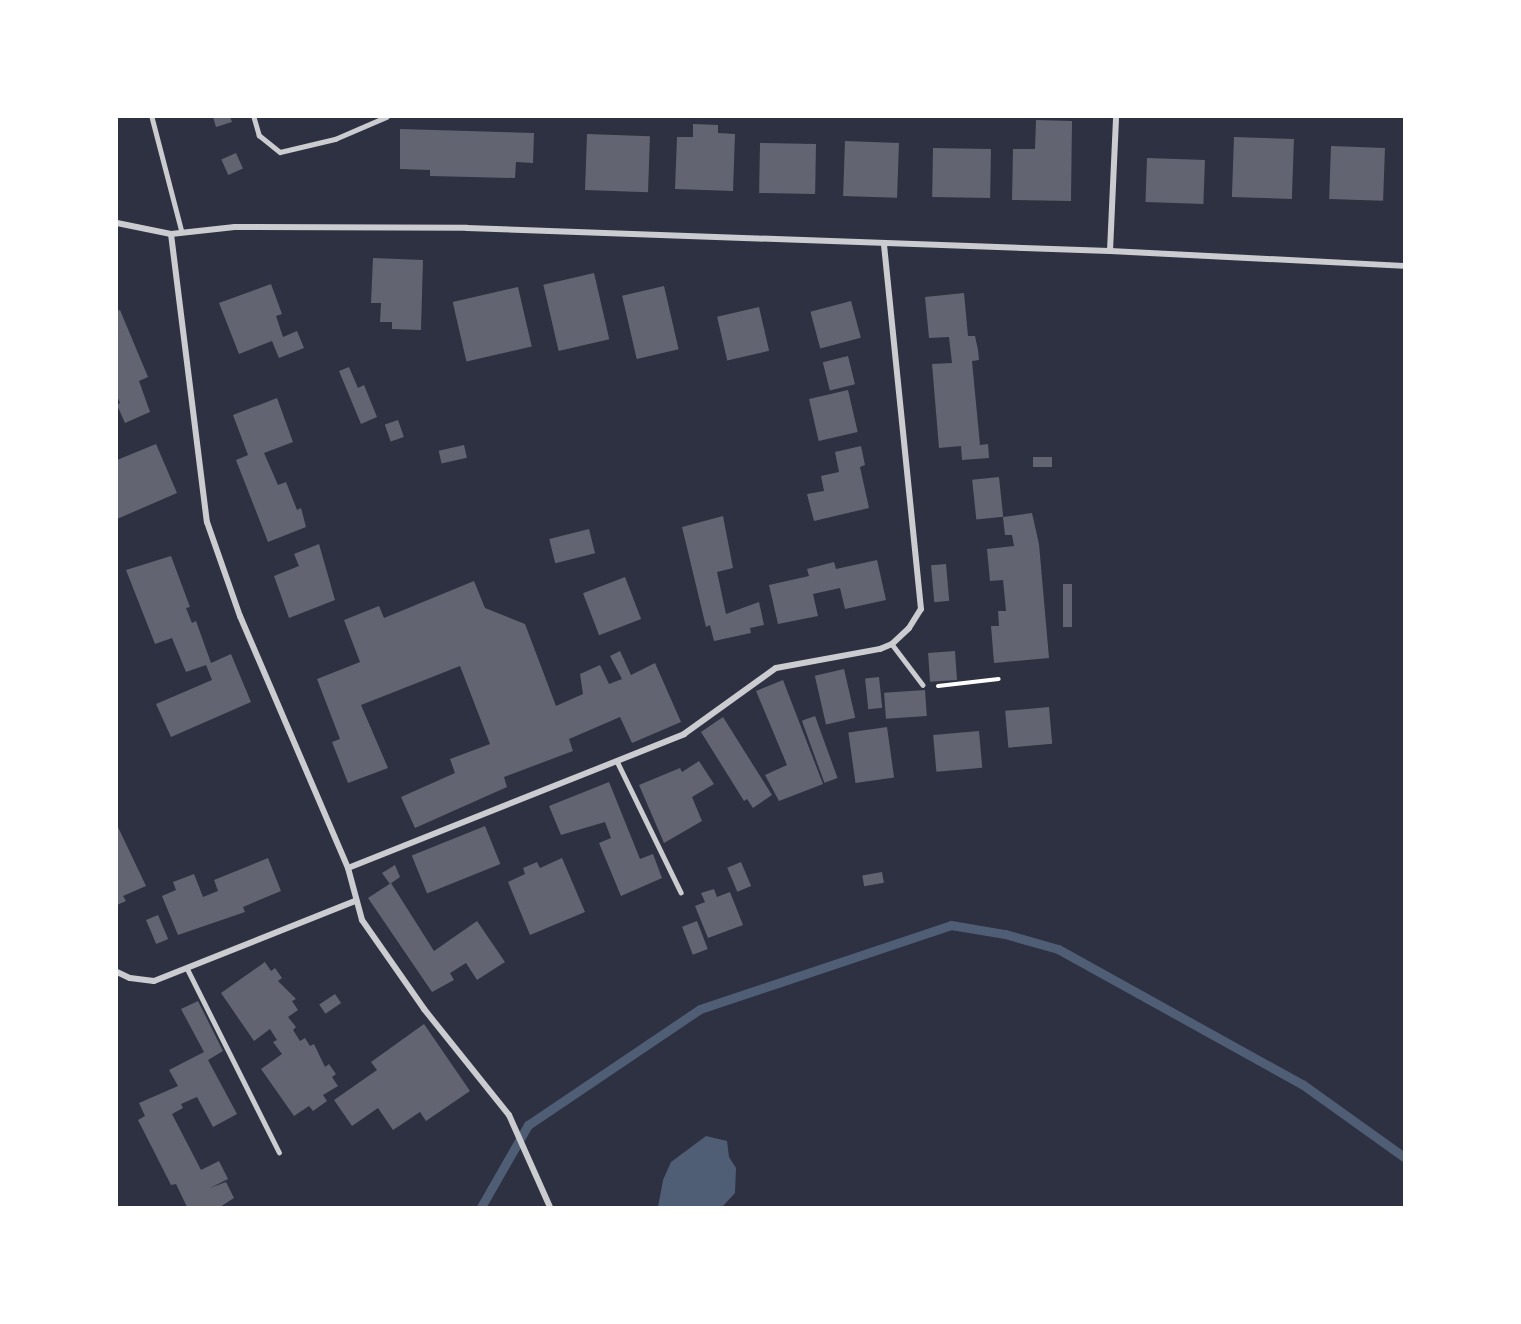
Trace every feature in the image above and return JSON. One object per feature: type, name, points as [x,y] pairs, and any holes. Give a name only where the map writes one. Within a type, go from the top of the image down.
[{"type":"street","points":[[1110,250],[1116,117]]},
{"type":"street","points":[[117,223],[171,234],[236,227],[467,228],[884,245],[1110,250],[1404,266]]},
{"type":"street","points":[[171,234],[207,522],[240,616],[348,868],[355,901],[362,920],[424,1009],[509,1115],[550,1207]]},
{"type":"street","points":[[348,868],[684,734],[776,668],[892,644],[909,628],[921,609],[884,245]]},
{"type":"street","points":[[117,972],[130,978],[154,981],[355,901]]},
{"type":"lane","points":[[152,117],[182,232]]},
{"type":"lane","points":[[254,117],[259,135],[280,153],[336,139],[386,117]]},
{"type":"lane","points":[[892,644],[923,685]]},
{"type":"lane","points":[[617,761],[681,892]]},
{"type":"lane","points":[[186,968],[279,1152]]},
{"type":"path","points":[[923,685],[999,679]]},
{"type":"water","points":[[706,1136],[727,1141],[729,1157],[736,1168],[735,1193],[722,1207],[658,1207],[663,1180],[671,1162]]},
{"type":"building","points":[[213,117],[230,117],[232,122],[216,127]]},
{"type":"building","points":[[1036,120],[1072,121],[1071,201],[1012,200],[1013,149],[1035,149]]},
{"type":"building","points":[[693,124],[718,125],[718,133],[735,134],[733,191],[675,189],[677,137],[693,137]]},
{"type":"building","points":[[400,129],[534,133],[533,163],[516,162],[515,178],[430,176],[430,170],[400,169]]},
{"type":"building","points":[[587,134],[650,136],[648,192],[585,190]]},
{"type":"building","points":[[1234,137],[1294,139],[1292,199],[1232,197]]},
{"type":"building","points":[[845,141],[899,143],[897,198],[843,196]]},
{"type":"building","points":[[760,143],[816,144],[815,194],[759,193]]},
{"type":"building","points":[[1331,146],[1385,148],[1383,201],[1329,199]]},
{"type":"building","points":[[933,148],[991,149],[990,198],[932,197]]},
{"type":"building","points":[[236,153],[243,169],[228,175],[221,160]]},
{"type":"building","points":[[1147,158],[1205,160],[1203,204],[1145,202]]},
{"type":"building","points":[[373,258],[423,260],[421,330],[392,329],[392,322],[380,322],[381,303],[371,303]]},
{"type":"building","points":[[594,273],[609,339],[559,351],[543,285]]},
{"type":"building","points":[[271,284],[282,314],[276,316],[283,337],[297,331],[304,348],[279,358],[272,341],[239,354],[219,303]]},
{"type":"building","points":[[664,286],[679,349],[637,359],[622,296]]},
{"type":"building","points":[[518,287],[532,346],[466,362],[453,302]]},
{"type":"building","points":[[964,293],[968,336],[975,336],[978,350],[979,360],[972,361],[980,445],[988,444],[989,458],[962,460],[961,446],[939,448],[932,364],[952,363],[949,337],[929,338],[925,297]]},
{"type":"building","points":[[851,301],[861,338],[820,349],[810,312]]},
{"type":"building","points":[[759,307],[769,351],[727,361],[717,317]]},
{"type":"building","points":[[120,310],[148,377],[139,381],[150,412],[125,423],[117,405],[120,403],[117,396],[117,311]]},
{"type":"building","points":[[848,356],[855,384],[830,390],[823,362]]},
{"type":"building","points":[[349,367],[358,388],[364,385],[377,417],[361,424],[339,371]]},
{"type":"building","points":[[848,390],[858,432],[819,441],[809,399]]},
{"type":"building","points":[[277,398],[293,442],[264,453],[278,485],[286,482],[297,510],[301,508],[306,527],[268,542],[236,460],[248,455],[233,415]]},
{"type":"building","points":[[398,420],[404,437],[391,442],[385,425]]},
{"type":"building","points":[[156,444],[177,493],[117,519],[117,460]]},
{"type":"building","points":[[464,445],[467,458],[442,464],[439,451]]},
{"type":"building","points":[[861,446],[865,465],[860,467],[869,508],[814,521],[807,494],[824,491],[821,476],[839,472],[835,452]]},
{"type":"building","points":[[1033,457],[1052,457],[1052,467],[1033,467]]},
{"type":"building","points":[[999,477],[1003,517],[976,520],[972,480]]},
{"type":"building","points":[[1032,513],[1039,544],[1049,658],[994,663],[991,626],[999,626],[998,611],[1006,611],[1003,580],[990,581],[987,549],[1014,546],[1012,535],[1005,535],[1003,517]]},
{"type":"building","points":[[723,516],[733,568],[717,572],[726,614],[759,602],[764,625],[750,628],[751,633],[714,641],[710,625],[706,627],[682,527]]},
{"type":"building","points":[[589,529],[595,553],[555,563],[549,539]]},
{"type":"building","points":[[319,544],[335,600],[289,618],[274,576],[299,566],[294,554]]},
{"type":"building","points":[[171,556],[190,607],[186,608],[192,623],[196,621],[211,663],[231,654],[251,702],[171,737],[156,704],[212,680],[206,665],[186,672],[172,638],[155,644],[126,570]]},
{"type":"building","points":[[877,560],[886,600],[845,609],[840,588],[813,594],[818,616],[778,624],[769,585],[809,576],[807,569],[834,562],[836,569]]},
{"type":"building","points":[[946,564],[949,601],[934,602],[931,565]]},
{"type":"building","points":[[625,577],[641,619],[599,635],[583,593]]},
{"type":"building","points":[[474,581],[485,608],[525,624],[556,706],[583,694],[580,674],[600,665],[609,684],[622,679],[610,656],[620,651],[631,675],[655,663],[681,722],[632,743],[620,717],[569,739],[573,751],[504,777],[507,787],[415,828],[401,797],[455,773],[450,759],[490,744],[460,666],[361,705],[388,768],[348,783],[332,742],[340,739],[317,679],[360,662],[344,620],[379,606],[384,618]]},
{"type":"building","points":[[1063,584],[1072,584],[1072,627],[1063,627]]},
{"type":"building","points":[[955,651],[957,680],[930,682],[928,653]]},
{"type":"building","points":[[844,669],[855,718],[826,724],[815,676]]},
{"type":"building","points":[[879,677],[882,708],[868,709],[865,678]]},
{"type":"building","points":[[783,680],[823,784],[779,801],[765,775],[787,765],[756,691]]},
{"type":"building","points":[[925,690],[927,716],[886,719],[884,693]]},
{"type":"building","points":[[1049,707],[1052,744],[1008,748],[1005,711]]},
{"type":"building","points":[[815,716],[838,778],[824,783],[802,721]]},
{"type":"building","points":[[723,717],[772,795],[753,808],[747,799],[744,801],[701,732]]},
{"type":"building","points":[[887,727],[894,778],[855,783],[848,732]]},
{"type":"building","points":[[979,731],[982,768],[936,772],[933,735]]},
{"type":"building","points":[[699,761],[714,784],[692,797],[702,821],[664,843],[639,785],[680,768],[682,772]]},
{"type":"building","points":[[609,782],[640,859],[653,854],[662,878],[621,896],[599,843],[611,838],[605,822],[561,835],[549,806]]},
{"type":"building","points":[[117,825],[146,886],[123,896],[126,901],[117,905]]},
{"type":"building","points":[[485,826],[500,864],[427,894],[412,856]]},
{"type":"building","points":[[268,858],[281,891],[243,907],[245,912],[178,935],[162,896],[176,890],[173,882],[194,874],[203,897],[218,891],[214,880]]},
{"type":"building","points":[[562,858],[585,912],[530,935],[508,882],[525,874],[523,868],[537,862],[540,868]]},
{"type":"building","points":[[741,862],[751,886],[737,892],[727,868]]},
{"type":"building","points":[[395,865],[400,877],[390,884],[382,873]]},
{"type":"building","points":[[882,872],[884,883],[864,886],[862,875]]},
{"type":"building","points":[[391,883],[434,951],[477,921],[505,962],[477,980],[466,963],[450,973],[454,980],[432,992],[368,898]]},
{"type":"building","points":[[714,889],[717,897],[730,892],[743,925],[708,938],[695,906],[705,902],[701,893]]},
{"type":"building","points":[[158,915],[168,939],[156,944],[146,920]]},
{"type":"building","points":[[697,921],[708,949],[693,955],[682,927]]},
{"type":"building","points":[[265,962],[271,971],[275,968],[282,978],[278,981],[296,999],[292,1001],[298,1010],[288,1017],[296,1027],[293,1030],[300,1041],[305,1038],[310,1046],[314,1044],[325,1067],[329,1064],[336,1074],[332,1077],[338,1086],[323,1095],[327,1101],[313,1111],[309,1106],[294,1116],[261,1069],[282,1054],[273,1042],[277,1040],[270,1029],[254,1041],[221,993]]},
{"type":"building","points":[[335,994],[341,1003],[325,1014],[319,1005]]},
{"type":"building","points":[[198,1001],[223,1051],[208,1060],[237,1114],[213,1127],[197,1097],[181,1104],[183,1108],[172,1114],[201,1170],[219,1161],[228,1179],[210,1188],[226,1182],[234,1198],[220,1207],[187,1207],[176,1184],[171,1185],[138,1120],[145,1116],[139,1103],[178,1086],[169,1070],[204,1052],[181,1009]]},
{"type":"building","points":[[424,1024],[470,1091],[426,1121],[420,1112],[393,1130],[378,1108],[352,1126],[334,1100],[377,1070],[371,1062]]},
{"type":"waterway","points":[[481,1207],[528,1125],[700,1009],[951,925],[1005,934],[1058,949],[1302,1084],[1404,1157]]}]
